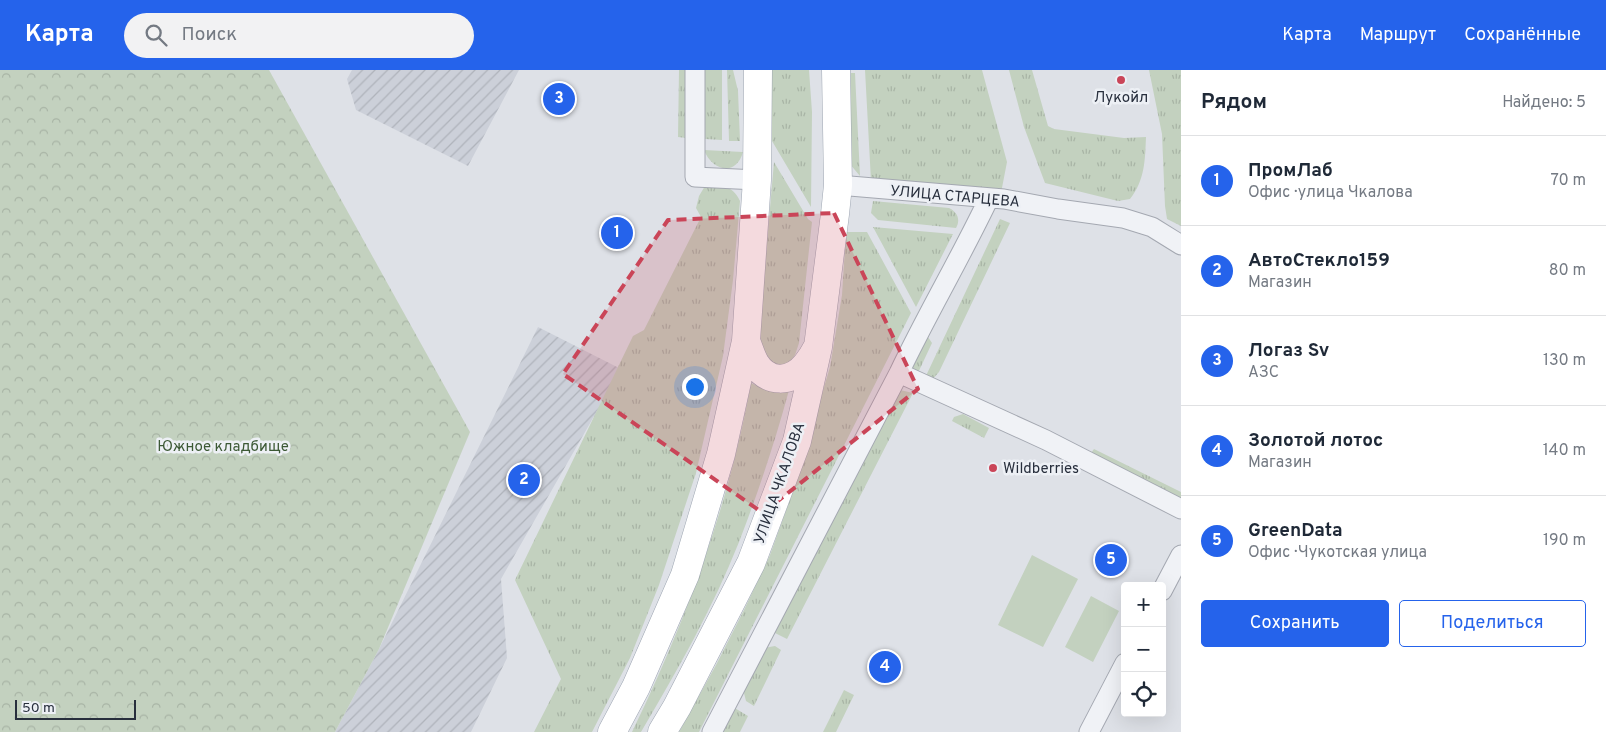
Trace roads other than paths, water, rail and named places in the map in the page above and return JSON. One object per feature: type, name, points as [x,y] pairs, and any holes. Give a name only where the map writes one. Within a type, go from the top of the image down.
[{"type":"main road","points":[[612,732],[636,687],[685,576],[721,454],[746,341],[757,180],[758,70]]},
{"type":"main road","points":[[836,70],[838,185]]},
{"type":"main road","name":"УЛИЦА ЧКАЛОВА","points":[[662,732],[677,707],[751,563],[797,441],[818,347],[838,185]]},
{"type":"main road","points":[[746,341],[755,363],[764,374],[776,380],[792,376],[799,371],[806,365],[818,347]]},
{"type":"street","points":[[695,70],[695,177],[757,180]]},
{"type":"street","name":"УЛИЦА СТАРЦЕВА","points":[[838,185],[989,198],[1123,218],[1152,227],[1181,245]]},
{"type":"street","points":[[712,732],[989,198]]},
{"type":"street","points":[[899,373],[1046,440],[1181,510]]},
{"type":"street","points":[[1166,583],[1181,555]]},
{"type":"street","points":[[1089,732],[1121,671]]},
{"type":"place","name":"Лукойл","points":[[1121,80]]},
{"type":"place","name":"Логаз Sv","points":[[559,99]]},
{"type":"place","name":"ПромЛаб","points":[[617,233]]},
{"type":"place","name":"Wildberries","points":[[993,468]]},
{"type":"place","name":"АвтоСтекло159","points":[[524,480]]},
{"type":"place","name":"GreenData","points":[[1111,560]]},
{"type":"place","name":"Золотой лотос","points":[[885,667]]},
{"type":"park label","name":"Южное кладбище","points":[[223,446]]}]
